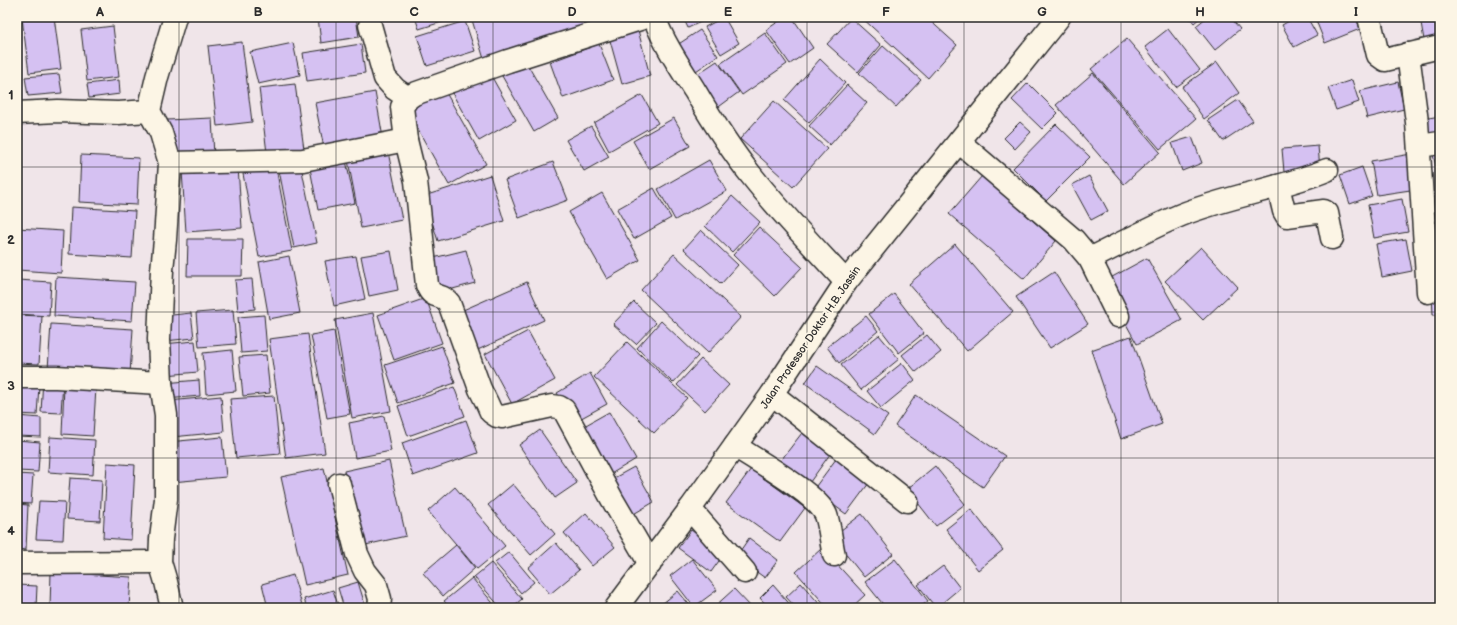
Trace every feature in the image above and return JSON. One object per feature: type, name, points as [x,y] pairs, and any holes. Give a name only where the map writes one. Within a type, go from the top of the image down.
[{"type":"main road","points":[[172,608],[160,562],[161,538],[166,499],[166,415],[161,383],[158,339],[170,163],[161,133],[149,111],[157,77],[175,17]]},
{"type":"main road","points":[[646,17],[427,89],[408,98],[402,107],[406,140],[416,181],[427,285],[431,292],[436,296],[445,298],[449,303],[480,389],[491,412],[502,417],[552,406],[559,407],[564,410],[612,499],[650,564]]},
{"type":"main road","points":[[654,17],[660,32],[677,62],[713,120],[750,174],[786,217],[846,282]]},
{"type":"main road","name":"Jalan Professor Doktor H.B. Jassin","points":[[616,608],[650,564],[772,394],[846,282],[1059,17]]},
{"type":"main road","points":[[1368,17],[1378,54],[1385,60],[1440,47]]},
{"type":"main road","points":[[370,25],[385,78],[395,89],[408,98]]},
{"type":"main road","points":[[1408,54],[1417,122],[1428,292]]},
{"type":"main road","points":[[17,113],[58,111],[118,113],[149,111]]},
{"type":"main road","points":[[170,163],[304,160],[406,140]]},
{"type":"main road","points":[[959,142],[1069,234],[1090,259],[1118,316]]},
{"type":"main road","points":[[1419,146],[1440,143]]},
{"type":"main road","points":[[1090,259],[1181,215],[1308,178],[1327,170]]},
{"type":"main road","points":[[1278,186],[1284,211],[1287,216],[1324,211],[1327,213],[1332,238]]},
{"type":"main road","points":[[17,377],[56,377],[161,383]]},
{"type":"main road","points":[[772,394],[870,470],[907,501]]},
{"type":"main road","points":[[735,446],[808,494],[821,507],[826,516],[834,555]]},
{"type":"main road","points":[[339,484],[357,554],[365,571],[376,585],[380,599],[379,608]]},
{"type":"main road","points":[[690,509],[746,572]]},
{"type":"main road","points":[[17,563],[160,562]]},
{"type":"building","points":[[17,17],[20,34],[17,34]]},
{"type":"building","points":[[22,17],[54,17],[61,69],[29,73]]},
{"type":"building","points":[[318,17],[356,17],[359,37],[321,43]]},
{"type":"building","points":[[415,17],[458,17],[419,29]]},
{"type":"building","points":[[481,17],[621,17],[484,59],[472,20]]},
{"type":"building","points":[[683,17],[711,17],[688,28]]},
{"type":"building","points":[[724,17],[739,43],[721,54],[705,27]]},
{"type":"building","points":[[785,17],[792,17],[813,48],[790,64],[766,30]]},
{"type":"building","points":[[861,17],[926,17],[957,45],[928,78]]},
{"type":"building","points":[[1189,17],[1201,17],[1194,23]]},
{"type":"building","points":[[1207,17],[1230,17],[1240,29],[1215,50],[1196,26]]},
{"type":"building","points":[[1296,17],[1307,17],[1317,35],[1294,47],[1282,25]]},
{"type":"building","points":[[1356,17],[1360,29],[1325,43],[1315,18]]},
{"type":"building","points":[[1420,17],[1440,17],[1440,37],[1424,40]]},
{"type":"building","points":[[851,18],[881,45],[858,72],[827,44]]},
{"type":"building","points":[[465,21],[475,51],[427,66],[417,36]]},
{"type":"building","points":[[113,26],[119,77],[87,81],[81,30]]},
{"type":"building","points":[[1168,29],[1200,70],[1176,87],[1145,47]]},
{"type":"building","points":[[638,30],[650,76],[622,84],[609,37]]},
{"type":"building","points":[[700,30],[718,56],[690,75],[671,49]]},
{"type":"building","points":[[765,33],[787,64],[742,95],[720,64]]},
{"type":"building","points":[[1127,39],[1196,119],[1160,149],[1091,69]]},
{"type":"building","points":[[242,42],[252,122],[217,126],[208,46]]},
{"type":"building","points":[[293,43],[300,75],[258,84],[250,52]]},
{"type":"building","points":[[361,44],[365,73],[307,81],[303,53]]},
{"type":"building","points":[[599,44],[613,80],[563,98],[550,62]]},
{"type":"building","points":[[883,46],[921,80],[896,107],[859,73]]},
{"type":"building","points":[[820,59],[845,83],[809,123],[784,100]]},
{"type":"building","points":[[717,61],[739,92],[716,109],[693,77]]},
{"type":"building","points":[[526,62],[558,118],[534,132],[502,76]]},
{"type":"building","points":[[1217,62],[1239,93],[1204,119],[1182,87]]},
{"type":"building","points":[[489,72],[516,120],[479,141],[452,93]]},
{"type":"building","points":[[1093,73],[1160,152],[1124,184],[1056,105]]},
{"type":"building","points":[[59,74],[62,93],[28,96],[25,77]]},
{"type":"building","points":[[119,80],[120,94],[89,98],[87,84]]},
{"type":"building","points":[[1352,80],[1359,102],[1336,110],[1328,88]]},
{"type":"building","points":[[1398,82],[1404,109],[1367,118],[1360,91]]},
{"type":"building","points":[[1028,83],[1058,113],[1042,129],[1012,100]]},
{"type":"building","points":[[295,84],[304,149],[267,153],[259,88]]},
{"type":"building","points":[[847,85],[867,103],[830,145],[809,126]]},
{"type":"building","points":[[444,89],[486,164],[449,185],[407,110]]},
{"type":"building","points":[[375,92],[383,138],[324,148],[315,103]]},
{"type":"building","points":[[642,95],[658,123],[609,151],[594,123]]},
{"type":"building","points":[[1238,100],[1253,121],[1223,141],[1208,120]]},
{"type":"building","points":[[774,101],[827,149],[793,187],[740,139]]},
{"type":"building","points":[[1440,116],[1440,136],[1428,138],[1423,119]]},
{"type":"building","points":[[212,118],[214,156],[169,157],[167,120]]},
{"type":"building","points":[[674,118],[690,146],[649,169],[633,141]]},
{"type":"building","points":[[1020,122],[1031,132],[1015,149],[1004,138]]},
{"type":"building","points":[[1056,124],[1090,157],[1046,201],[1013,168]]},
{"type":"building","points":[[591,126],[609,157],[584,171],[566,140]]},
{"type":"building","points":[[1192,137],[1202,163],[1182,171],[1172,143]]},
{"type":"building","points":[[1318,146],[1320,169],[1284,172],[1282,149]]},
{"type":"building","points":[[387,147],[402,220],[361,228],[347,155]]},
{"type":"building","points":[[1440,148],[1440,182],[1432,151]]},
{"type":"building","points":[[1411,154],[1417,189],[1377,195],[1371,161]]},
{"type":"building","points":[[81,155],[139,158],[137,205],[79,202]]},
{"type":"building","points":[[345,156],[355,203],[318,210],[309,163]]},
{"type":"building","points":[[709,160],[727,191],[675,220],[658,189]]},
{"type":"building","points":[[553,162],[568,200],[519,218],[505,180]]},
{"type":"building","points":[[301,166],[317,243],[294,248],[279,170]]},
{"type":"building","points":[[238,167],[242,228],[186,232],[182,171]]},
{"type":"building","points":[[1362,167],[1372,196],[1350,204],[1340,175]]},
{"type":"building","points":[[276,168],[292,251],[259,257],[243,174]]},
{"type":"building","points":[[490,175],[504,221],[438,241],[424,196]]},
{"type":"building","points":[[982,176],[1056,241],[1024,279],[949,214]]},
{"type":"building","points":[[1089,176],[1108,211],[1091,220],[1072,185]]},
{"type":"building","points":[[654,188],[671,218],[634,239],[617,209]]},
{"type":"building","points":[[602,193],[640,260],[607,279],[569,212]]},
{"type":"building","points":[[732,196],[760,222],[732,252],[705,226]]},
{"type":"building","points":[[1402,199],[1408,232],[1374,238],[1368,205]]},
{"type":"building","points":[[71,207],[135,211],[132,258],[69,254]]},
{"type":"building","points":[[1440,223],[1440,249],[1431,250],[1428,224]]},
{"type":"building","points":[[759,227],[802,267],[775,296],[733,255]]},
{"type":"building","points":[[17,228],[63,231],[61,273],[17,270]]},
{"type":"building","points":[[701,230],[738,265],[721,284],[684,249]]},
{"type":"building","points":[[188,239],[243,239],[242,276],[187,276]]},
{"type":"building","points":[[1406,239],[1412,271],[1382,277],[1376,244]]},
{"type":"building","points":[[955,244],[1013,312],[967,351],[909,284]]},
{"type":"building","points":[[1201,247],[1238,287],[1203,320],[1165,281]]},
{"type":"building","points":[[466,250],[475,283],[434,294],[425,260]]},
{"type":"building","points":[[391,251],[398,290],[369,296],[361,256]]},
{"type":"building","points":[[674,254],[741,317],[708,353],[641,290]]},
{"type":"building","points":[[289,256],[300,313],[269,319],[259,262]]},
{"type":"building","points":[[356,256],[365,299],[334,306],[325,261]]},
{"type":"building","points":[[1147,258],[1182,320],[1137,344],[1103,282]]},
{"type":"building","points":[[1440,259],[1440,281],[1433,281],[1431,260]]},
{"type":"building","points":[[1054,272],[1088,324],[1050,348],[1016,297]]},
{"type":"building","points":[[56,277],[135,282],[132,321],[54,316]]},
{"type":"building","points":[[252,279],[255,309],[238,311],[235,280]]},
{"type":"building","points":[[17,280],[51,282],[49,316],[17,314]]},
{"type":"building","points":[[527,282],[544,320],[471,353],[454,314]]},
{"type":"building","points":[[894,294],[924,333],[899,353],[869,314]]},
{"type":"building","points":[[1432,295],[1440,295],[1440,315],[1433,315]]},
{"type":"building","points":[[426,298],[442,343],[394,360],[378,315]]},
{"type":"building","points":[[634,302],[656,323],[636,344],[613,324]]},
{"type":"building","points":[[233,310],[236,344],[199,347],[196,313]]},
{"type":"building","points":[[191,313],[194,338],[165,341],[163,316]]},
{"type":"building","points":[[373,313],[391,411],[352,418],[335,320]]},
{"type":"building","points":[[17,315],[42,316],[39,364],[17,363]]},
{"type":"building","points":[[264,315],[267,351],[241,353],[238,317]]},
{"type":"building","points":[[866,316],[878,331],[839,363],[827,347]]},
{"type":"building","points":[[661,321],[698,356],[673,383],[637,348]]},
{"type":"building","points":[[51,324],[133,329],[130,374],[48,369]]},
{"type":"building","points":[[334,331],[350,414],[327,418],[311,335]]},
{"type":"building","points":[[528,331],[555,380],[512,404],[485,354]]},
{"type":"building","points":[[308,334],[325,453],[286,458],[269,339]]},
{"type":"building","points":[[879,335],[899,359],[861,390],[841,365]]},
{"type":"building","points":[[927,335],[941,352],[916,372],[902,355]]},
{"type":"building","points":[[1131,336],[1162,424],[1121,439],[1091,350]]},
{"type":"building","points":[[195,341],[198,372],[166,375],[163,344]]},
{"type":"building","points":[[627,342],[687,398],[654,433],[594,377]]},
{"type":"building","points":[[442,346],[455,383],[398,403],[385,365]]},
{"type":"building","points":[[232,350],[236,391],[206,394],[203,353]]},
{"type":"building","points":[[266,355],[270,393],[243,396],[239,357]]},
{"type":"building","points":[[701,359],[729,385],[705,411],[677,385]]},
{"type":"building","points":[[902,363],[915,380],[881,408],[867,391]]},
{"type":"building","points":[[817,366],[888,416],[875,434],[805,383]]},
{"type":"building","points":[[590,373],[607,404],[574,422],[557,393]]},
{"type":"building","points":[[43,379],[63,381],[61,413],[41,412]]},
{"type":"building","points":[[199,380],[200,396],[166,399],[164,383]]},
{"type":"building","points":[[17,384],[39,386],[37,415],[17,414]]},
{"type":"building","points":[[64,386],[96,388],[93,436],[62,434]]},
{"type":"building","points":[[454,387],[465,416],[408,436],[398,406]]},
{"type":"building","points":[[916,395],[1005,456],[983,487],[895,426]]},
{"type":"building","points":[[221,396],[224,432],[172,437],[169,401]]},
{"type":"building","points":[[274,396],[280,454],[236,458],[230,399]]},
{"type":"building","points":[[609,412],[636,459],[604,478],[577,430]]},
{"type":"building","points":[[17,416],[41,418],[41,437],[17,436]]},
{"type":"building","points":[[384,416],[391,451],[355,458],[349,423]]},
{"type":"building","points":[[466,420],[478,453],[413,476],[402,443]]},
{"type":"building","points":[[805,429],[833,450],[807,486],[778,464]]},
{"type":"building","points":[[540,430],[577,483],[555,498],[519,445]]},
{"type":"building","points":[[50,437],[95,440],[93,475],[48,472]]},
{"type":"building","points":[[222,437],[226,477],[172,482],[168,442]]},
{"type":"building","points":[[17,440],[40,442],[38,472],[17,471]]},
{"type":"building","points":[[839,455],[872,479],[846,514],[813,490]]},
{"type":"building","points":[[389,461],[406,536],[361,546],[344,471]]},
{"type":"building","points":[[107,463],[135,465],[131,540],[103,538]]},
{"type":"building","points":[[935,466],[965,504],[936,526],[907,489]]},
{"type":"building","points":[[634,467],[654,502],[625,519],[605,483]]},
{"type":"building","points":[[324,468],[348,575],[305,585],[281,477]]},
{"type":"building","points":[[751,469],[805,508],[780,542],[726,503]]},
{"type":"building","points":[[17,474],[33,475],[31,504],[17,503]]},
{"type":"building","points":[[70,478],[102,480],[100,521],[67,519]]},
{"type":"building","points":[[513,484],[555,534],[531,555],[488,505]]},
{"type":"building","points":[[455,487],[505,546],[477,569],[428,511]]},
{"type":"building","points":[[39,501],[65,502],[63,540],[36,539]]},
{"type":"building","points":[[17,504],[28,505],[26,550],[17,549]]},
{"type":"building","points":[[971,509],[1003,550],[978,570],[946,529]]},
{"type":"building","points":[[586,513],[615,547],[592,566],[564,533]]},
{"type":"building","points":[[862,514],[893,554],[864,577],[832,537]]},
{"type":"building","points":[[691,530],[724,554],[711,572],[678,548]]},
{"type":"building","points":[[749,538],[778,560],[765,578],[736,557]]},
{"type":"building","points":[[556,543],[579,570],[550,594],[528,568]]},
{"type":"building","points":[[456,545],[475,568],[443,596],[423,573]]},
{"type":"building","points":[[822,548],[865,595],[851,608],[828,608],[796,572]]},
{"type":"building","points":[[509,552],[534,582],[521,593],[495,563]]},
{"type":"building","points":[[692,559],[717,590],[694,607],[670,576]]},
{"type":"building","points":[[895,559],[928,601],[919,608],[886,608],[865,582]]},
{"type":"building","points":[[491,563],[522,599],[511,608],[501,608],[474,577]]},
{"type":"building","points":[[943,566],[960,588],[936,608],[918,585]]},
{"type":"building","points":[[51,572],[131,577],[129,608],[50,608]]},
{"type":"building","points":[[293,575],[303,608],[268,608],[262,584]]},
{"type":"building","points":[[472,578],[497,608],[450,608],[444,601]]},
{"type":"building","points":[[358,582],[366,608],[344,608],[338,588]]},
{"type":"building","points":[[801,583],[823,608],[796,608],[786,597]]},
{"type":"building","points":[[17,585],[37,586],[36,608],[17,608]]},
{"type":"building","points":[[773,585],[793,608],[769,608],[760,598]]},
{"type":"building","points":[[734,589],[752,608],[713,608]]},
{"type":"building","points":[[333,590],[339,608],[307,608],[304,599]]},
{"type":"building","points":[[678,591],[692,608],[657,608]]}]
